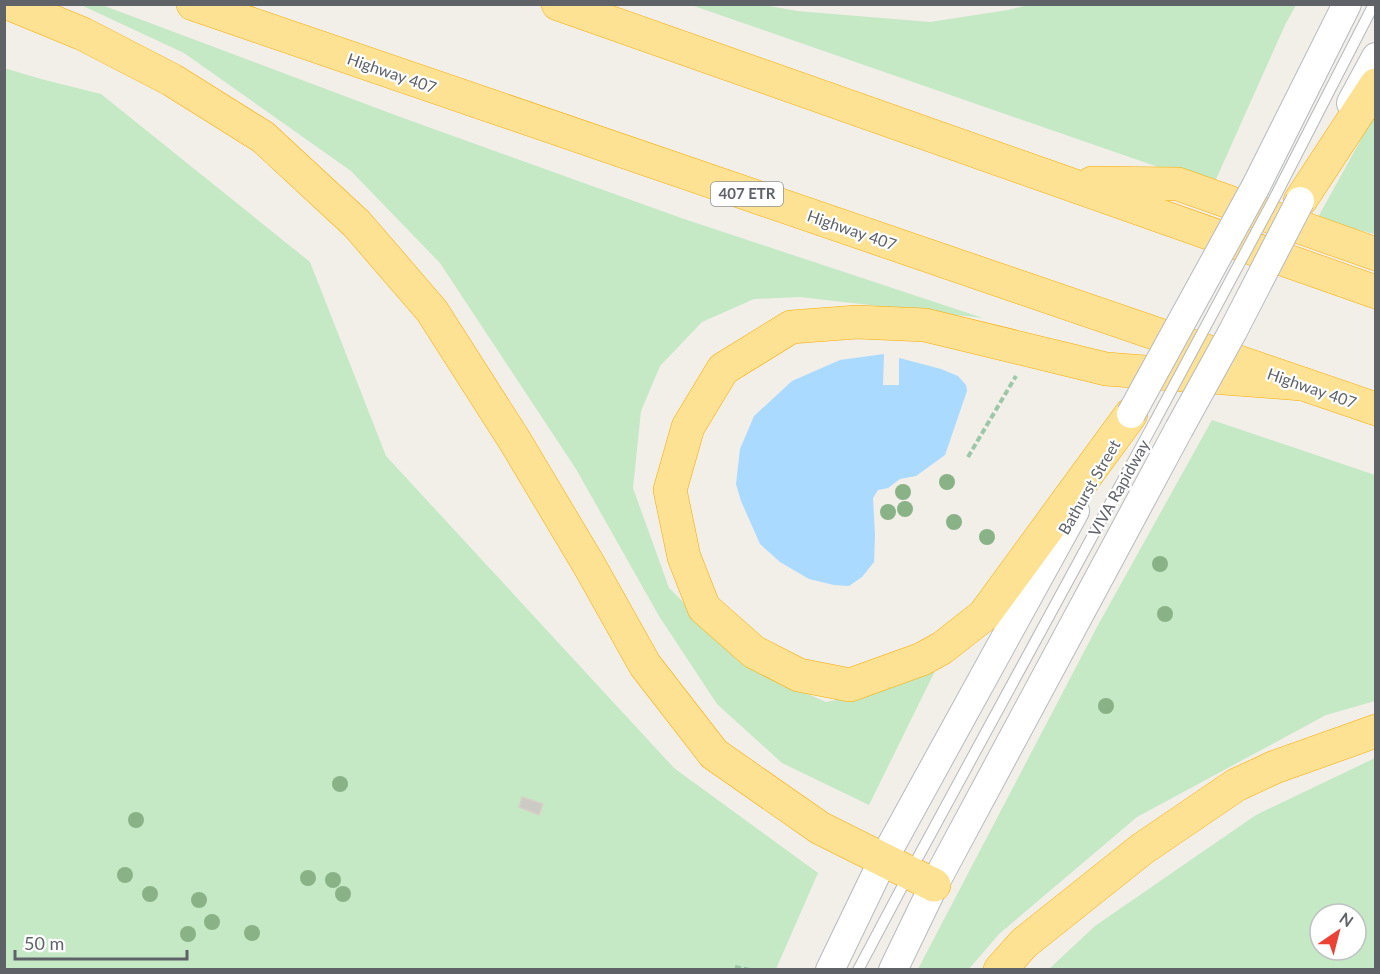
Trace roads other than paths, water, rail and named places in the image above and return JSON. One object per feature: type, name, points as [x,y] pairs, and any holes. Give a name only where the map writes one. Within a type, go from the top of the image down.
[{"type":"highway","points":[[10,4],[83,34],[172,80],[263,137],[357,224],[432,311],[538,480],[645,665],[714,754],[820,828],[909,872]]},
{"type":"highway","name":"Highway 407","points":[[193,4],[1376,409]]},
{"type":"highway","points":[[558,4],[1376,292]]},
{"type":"highway","points":[[1277,194],[1376,85]]},
{"type":"highway","points":[[1065,182],[1178,183],[1376,254]]},
{"type":"highway","points":[[1155,421],[984,615],[942,648],[922,659],[850,685],[799,675],[754,652],[704,608],[684,557],[670,490],[688,427],[723,369],[790,327],[857,322],[925,325],[1106,369],[1302,384]]},
{"type":"highway","points":[[1000,969],[1024,943],[1142,849],[1236,785],[1275,768],[1376,731]]},
{"type":"main road","name":"Bathurst Street","points":[[893,969],[909,872],[1075,510],[1233,331],[1277,194],[1347,4]]},
{"type":"main road","name":"Bathurst Street","points":[[830,969],[909,872],[1277,194],[1376,57]]},
{"type":"lane","points":[[1277,194],[1374,4]]},
{"type":"lane","points":[[858,969],[909,872]]},
{"type":"water","points":[[884,354],[941,369],[958,376],[966,385],[967,391],[945,455],[916,476],[900,479],[888,488],[878,490],[873,498],[874,562],[862,577],[849,586],[809,579],[780,562],[760,544],[736,484],[740,449],[754,416],[792,381],[840,360]]}]
